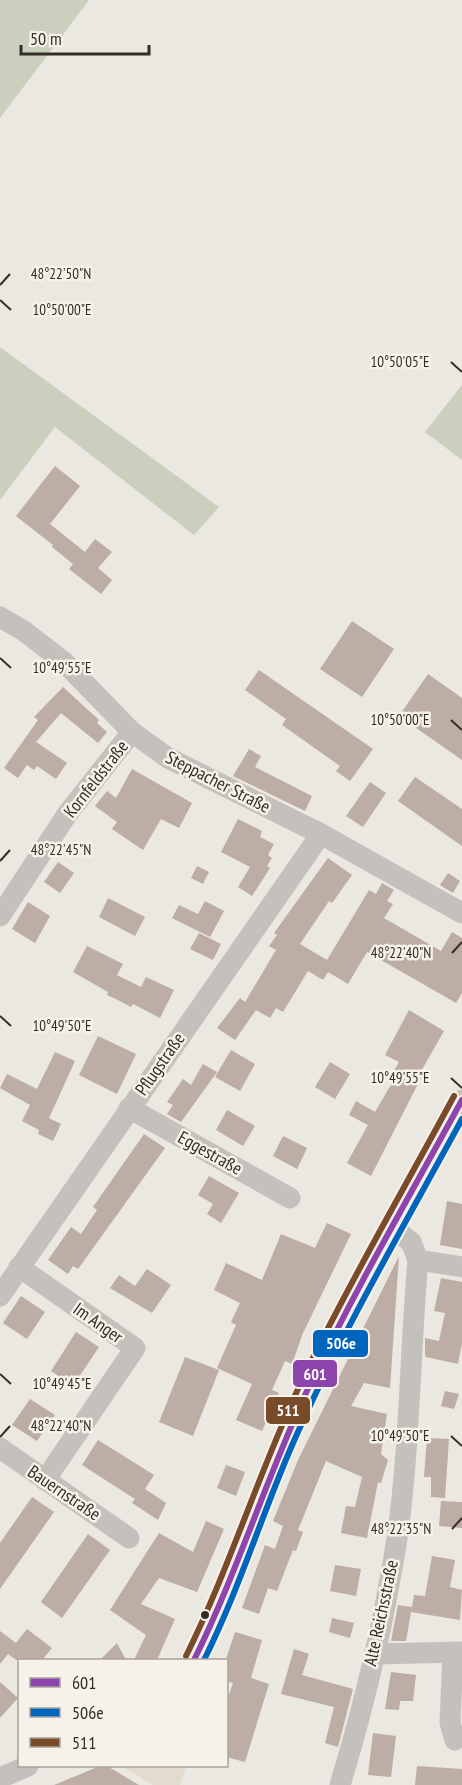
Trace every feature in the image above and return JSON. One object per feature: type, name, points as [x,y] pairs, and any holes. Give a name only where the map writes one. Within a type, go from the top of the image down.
[{"type":"street","name":"Steppacher Straße","points":[[0,617],[24,631],[64,662],[132,732],[168,758],[321,834],[462,913]]},
{"type":"street","name":"Kornfeldstraße","points":[[0,916],[68,813],[132,732]]},
{"type":"street","name":"Pflugstraße","points":[[0,1296],[321,834]]},
{"type":"street","points":[[194,1659],[218,1612],[300,1403],[333,1337],[462,1100]]},
{"type":"street","name":"Eggestraße","points":[[129,1108],[290,1198]]},
{"type":"street","points":[[393,1228],[411,1242],[418,1260],[462,1267]]},
{"type":"street","name":"Alte Reichsstraße","points":[[340,1785],[374,1654],[395,1546],[403,1485],[418,1260]]},
{"type":"street","name":"Im Anger","points":[[19,1267],[135,1348],[45,1480]]},
{"type":"street","name":"Bauernstraße","points":[[0,1448],[129,1538]]},
{"type":"street","points":[[374,1654],[458,1652],[450,1724],[455,1740]]},
{"type":"street","points":[[0,1778],[26,1767]]},
{"type":"green space","points":[[0,0],[89,0],[0,118]]},
{"type":"green space","points":[[0,347],[219,507],[194,535],[55,427],[0,500]]},
{"type":"green space","points":[[462,385],[462,460],[425,432]]},
{"type":"shaded area","points":[[123,1767],[186,1767],[180,1785],[153,1785]]},
{"type":"building","points":[[55,466],[80,486],[50,524],[85,552],[95,539],[112,552],[98,568],[112,580],[101,594],[69,569],[73,564],[52,547],[53,545],[16,516]]},
{"type":"building","points":[[352,621],[394,649],[362,697],[320,669]]},
{"type":"building","points":[[259,670],[373,749],[350,781],[336,771],[340,766],[282,725],[286,719],[245,690]]},
{"type":"building","points":[[428,674],[462,698],[462,760],[399,716]]},
{"type":"building","points":[[63,687],[99,720],[97,723],[107,732],[98,743],[61,713],[36,742],[67,763],[56,779],[37,766],[34,770],[27,765],[18,778],[4,768],[38,720],[34,717]]},
{"type":"building","points":[[249,749],[261,756],[255,767],[312,796],[305,811],[233,776]]},
{"type":"building","points":[[132,769],[192,803],[179,828],[161,819],[143,850],[112,829],[117,822],[95,806],[107,791],[116,798]]},
{"type":"building","points":[[415,777],[462,809],[462,846],[398,801]]},
{"type":"building","points":[[370,782],[386,793],[363,827],[346,816]]},
{"type":"building","points":[[238,819],[262,831],[260,837],[274,844],[268,855],[272,858],[267,866],[270,868],[252,896],[238,887],[250,867],[221,852]]},
{"type":"building","points":[[328,858],[352,875],[332,903],[329,901],[300,944],[327,960],[369,890],[376,894],[382,883],[394,890],[387,901],[393,904],[384,918],[441,951],[452,932],[462,938],[462,993],[456,1003],[367,952],[348,984],[328,972],[323,980],[308,971],[283,1012],[276,1008],[270,1018],[256,1010],[235,1040],[217,1028],[240,998],[245,1002],[276,950],[269,946],[277,935],[274,933]]},
{"type":"building","points":[[58,862],[74,873],[60,893],[44,882]]},
{"type":"building","points":[[197,866],[209,872],[203,884],[191,878]]},
{"type":"building","points":[[448,873],[460,881],[453,893],[440,885]]},
{"type":"building","points":[[108,898],[145,917],[135,936],[99,917]]},
{"type":"building","points":[[205,901],[224,911],[210,937],[172,918],[179,905],[198,914]]},
{"type":"building","points":[[28,902],[50,916],[35,943],[12,929]]},
{"type":"building","points":[[199,933],[221,944],[213,960],[190,949]]},
{"type":"building","points":[[87,946],[123,964],[117,975],[141,987],[146,977],[174,990],[160,1018],[133,1004],[131,1007],[107,995],[108,992],[73,972]]},
{"type":"building","points":[[409,1010],[444,1031],[420,1073],[423,1074],[371,1176],[347,1163],[368,1125],[349,1115],[356,1101],[375,1112],[392,1083],[388,1082],[399,1062],[385,1055]]},
{"type":"building","points":[[98,1036],[136,1054],[117,1094],[79,1075]]},
{"type":"building","points":[[231,1050],[255,1064],[240,1091],[215,1077]]},
{"type":"building","points":[[55,1052],[75,1061],[49,1118],[61,1124],[53,1141],[38,1134],[39,1130],[22,1121],[30,1105],[0,1088],[7,1074],[37,1089]]},
{"type":"building","points":[[330,1062],[350,1074],[335,1099],[315,1087]]},
{"type":"building","points":[[203,1064],[217,1072],[181,1122],[167,1114],[173,1105],[167,1102],[183,1079],[191,1085]]},
{"type":"building","points":[[227,1110],[255,1126],[243,1146],[216,1130]]},
{"type":"building","points":[[144,1134],[165,1148],[78,1269],[73,1266],[68,1274],[48,1260],[71,1227],[81,1234],[97,1210],[93,1207]]},
{"type":"building","points":[[283,1136],[307,1148],[297,1169],[273,1156]]},
{"type":"building","points":[[209,1176],[239,1193],[221,1223],[207,1214],[213,1204],[198,1195]]},
{"type":"building","points":[[447,1201],[462,1204],[462,1249],[440,1245]]},
{"type":"building","points":[[327,1223],[351,1234],[303,1333],[292,1364],[285,1361],[272,1390],[279,1393],[262,1431],[236,1420],[252,1384],[217,1368],[236,1325],[231,1322],[240,1303],[214,1290],[226,1263],[262,1280],[281,1234],[315,1248]]},
{"type":"building","points":[[399,1256],[390,1388],[364,1383],[351,1406],[387,1414],[381,1454],[388,1460],[381,1483],[378,1482],[367,1538],[341,1533],[346,1506],[355,1507],[362,1477],[326,1461],[298,1530],[303,1532],[296,1551],[293,1550],[277,1591],[268,1588],[259,1614],[242,1608],[265,1545],[275,1549],[283,1526],[273,1521],[298,1460]]},
{"type":"building","points":[[147,1269],[171,1285],[152,1313],[110,1288],[119,1275],[135,1286]]},
{"type":"building","points":[[441,1278],[462,1282],[462,1343],[458,1364],[426,1357],[425,1354],[425,1338],[439,1341],[445,1313],[434,1311]]},
{"type":"building","points":[[21,1296],[45,1312],[27,1339],[3,1323]]},
{"type":"building","points":[[76,1332],[99,1347],[73,1386],[51,1371]]},
{"type":"building","points":[[185,1357],[219,1370],[193,1436],[159,1422]]},
{"type":"building","points":[[445,1391],[459,1394],[454,1409],[441,1406]]},
{"type":"building","points":[[30,1399],[55,1415],[37,1441],[12,1425]]},
{"type":"building","points":[[427,1438],[449,1439],[445,1498],[431,1497],[431,1477],[424,1477]]},
{"type":"building","points":[[98,1440],[154,1475],[145,1489],[166,1503],[158,1520],[132,1503],[135,1499],[82,1465]]},
{"type":"building","points":[[226,1465],[245,1472],[236,1496],[217,1488]]},
{"type":"building","points":[[32,1497],[54,1512],[0,1589],[0,1543]]},
{"type":"building","points":[[441,1501],[462,1502],[462,1528],[439,1526]]},
{"type":"building","points":[[206,1521],[224,1529],[197,1592],[159,1578],[141,1604],[175,1619],[157,1659],[134,1659],[146,1635],[110,1610],[159,1533],[193,1552]]},
{"type":"building","points":[[88,1534],[110,1550],[62,1618],[41,1602]]},
{"type":"building","points":[[432,1556],[455,1560],[450,1587],[462,1590],[460,1620],[411,1612],[406,1641],[391,1641],[398,1605],[412,1607],[414,1595],[425,1596]]},
{"type":"building","points":[[335,1565],[361,1569],[356,1596],[330,1591]]},
{"type":"building","points":[[332,1618],[354,1623],[350,1638],[329,1632]]},
{"type":"building","points":[[27,1629],[52,1648],[43,1659],[16,1660],[8,1654],[0,1664],[0,1631],[16,1643]]},
{"type":"building","points":[[235,1632],[262,1640],[251,1678],[269,1684],[245,1762],[228,1758],[228,1697],[233,1683],[228,1682],[228,1659],[226,1659]]},
{"type":"building","points":[[117,1643],[125,1659],[101,1659]]},
{"type":"building","points":[[294,1649],[309,1654],[302,1675],[353,1689],[338,1747],[325,1743],[334,1707],[281,1694]]},
{"type":"building","points":[[391,1672],[416,1675],[413,1701],[400,1701],[399,1710],[385,1709]]},
{"type":"building","points":[[0,1682],[18,1698],[0,1718]]},
{"type":"building","points":[[373,1733],[396,1736],[391,1777],[368,1775]]},
{"type":"building","points":[[417,1766],[462,1769],[462,1785],[415,1785]]},
{"type":"building","points":[[98,1767],[109,1767],[139,1785],[54,1785]]},
{"type":"transit line","name":"511","points":[[186,1656],[304,1376],[358,1270],[454,1096]]},
{"type":"transit line","name":"601","points":[[194,1659],[312,1380],[366,1274],[462,1100]]},
{"type":"transit line","name":"506e","points":[[204,1659],[228,1608],[290,1450],[329,1366],[462,1119]]}]
